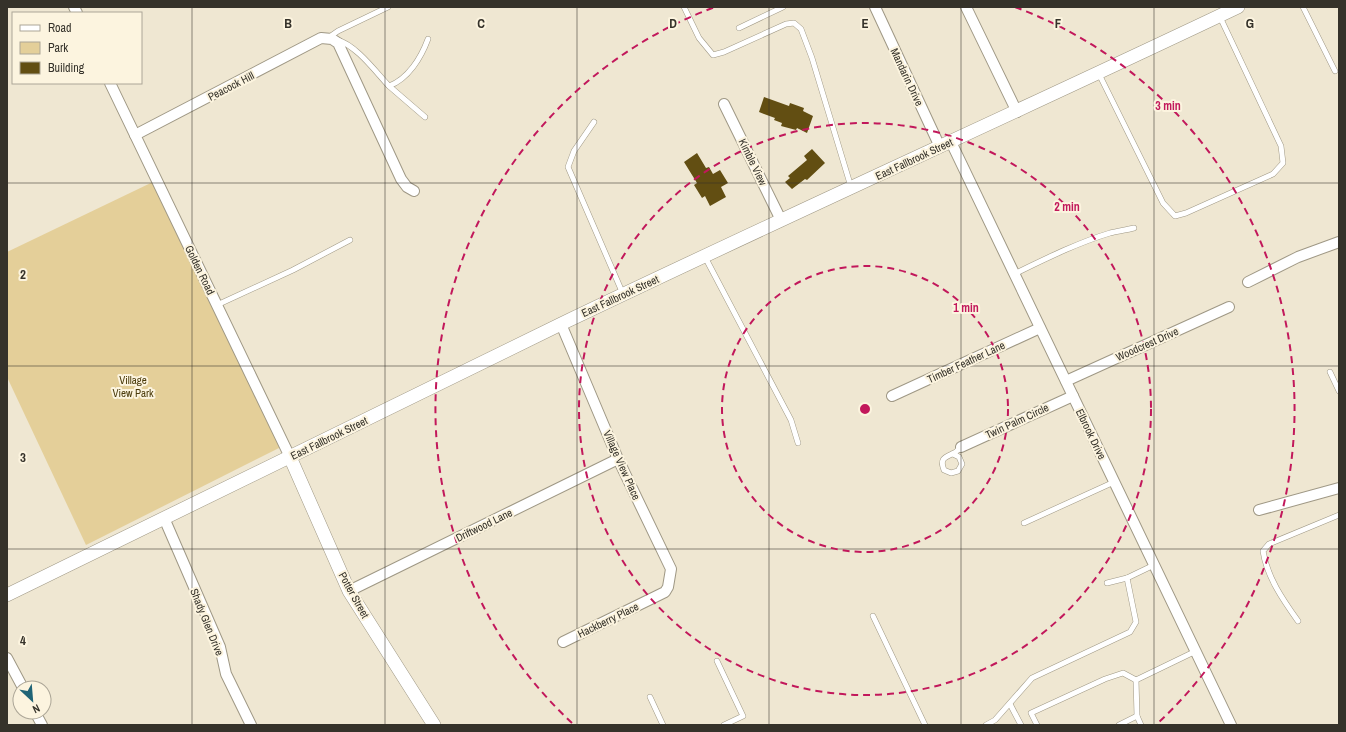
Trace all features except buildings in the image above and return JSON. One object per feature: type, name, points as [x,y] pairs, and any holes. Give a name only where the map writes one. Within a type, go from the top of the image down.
[{"type":"main road","name":"East Fallbrook Street","points":[[7,595],[561,324],[781,220],[1017,112],[1238,7]]},
{"type":"main road","name":"Potter Street","points":[[290,457],[349,591],[434,725]]},
{"type":"street","name":"Mandarin Drive","points":[[875,7],[946,145]]},
{"type":"street","points":[[966,7],[1017,112]]},
{"type":"street","name":"Peacock Hill","points":[[135,134],[321,38],[330,39]]},
{"type":"street","points":[[330,39],[338,43],[401,179],[407,187],[414,191]]},
{"type":"street","name":"Golden Road","points":[[110,84],[290,457]]},
{"type":"street","name":"Kimble View","points":[[724,104],[781,220]]},
{"type":"street","name":"Elbrook Drive","points":[[946,145],[1014,274],[1231,725]]},
{"type":"street","points":[[1248,282],[1298,257],[1339,242]]},
{"type":"street","name":"Woodcrest Drive","points":[[1066,381],[1229,307]]},
{"type":"street","name":"Village View Place","points":[[561,324],[618,459],[671,569],[668,587],[665,592],[652,598]]},
{"type":"street","name":"Timber Feather Lane","points":[[892,396],[1040,328]]},
{"type":"street","name":"Twin Palm Circle","points":[[961,447],[1073,396]]},
{"type":"street","name":"Driftwood Lane","points":[[349,591],[618,459]]},
{"type":"street","points":[[1260,510],[1339,488]]},
{"type":"street","name":"Shady Glen Drive","points":[[164,518],[220,647],[226,674],[251,725]]},
{"type":"street","name":"Hackberry Place","points":[[563,642],[652,598]]},
{"type":"street","points":[[7,658],[19,680]]},
{"type":"lane","points":[[330,39],[338,31],[388,7]]},
{"type":"lane","points":[[684,7],[699,38],[713,55],[724,52],[786,24],[794,23],[801,29],[812,58],[852,188]]},
{"type":"lane","points":[[739,28],[783,7]]},
{"type":"lane","points":[[1303,7],[1334,71]]},
{"type":"lane","points":[[1098,73],[1163,203],[1175,216],[1186,213],[1273,174],[1283,163],[1281,146],[1220,16]]},
{"type":"lane","points":[[330,39],[345,42],[366,60],[388,86],[425,117]]},
{"type":"lane","points":[[388,86],[398,82],[406,76],[425,47],[428,39]]},
{"type":"lane","points":[[594,122],[574,151],[568,167],[623,295]]},
{"type":"lane","points":[[1014,274],[1044,259],[1110,233],[1134,228]]},
{"type":"lane","points":[[217,305],[294,270],[350,240]]},
{"type":"lane","points":[[705,256],[790,420],[798,443]]},
{"type":"lane","points":[[1330,372],[1339,391]]},
{"type":"lane","points":[[953,454],[961,447]]},
{"type":"lane","points":[[1024,523],[1114,482]]},
{"type":"lane","points":[[1298,621],[1278,593],[1264,561],[1263,551],[1269,544],[1339,515]]},
{"type":"lane","points":[[1107,583],[1127,578],[1154,565]]},
{"type":"lane","points":[[986,725],[995,720],[1032,678],[1130,632],[1136,622],[1127,578]]},
{"type":"lane","points":[[873,616],[925,725]]},
{"type":"lane","points":[[1136,680],[1196,652]]},
{"type":"lane","points":[[717,661],[743,716],[724,725]]},
{"type":"lane","points":[[1037,725],[1031,713],[1105,678],[1123,672],[1136,680]]},
{"type":"lane","points":[[1136,680],[1137,716],[1141,725]]},
{"type":"lane","points":[[650,697],[663,725]]},
{"type":"lane","points":[[1010,704],[1021,725]]},
{"type":"lane","points":[[1119,725],[1137,716]]},
{"type":"green space","name":"Village View Park","points":[[157,180],[283,446],[86,545],[7,377],[7,252]]}]
